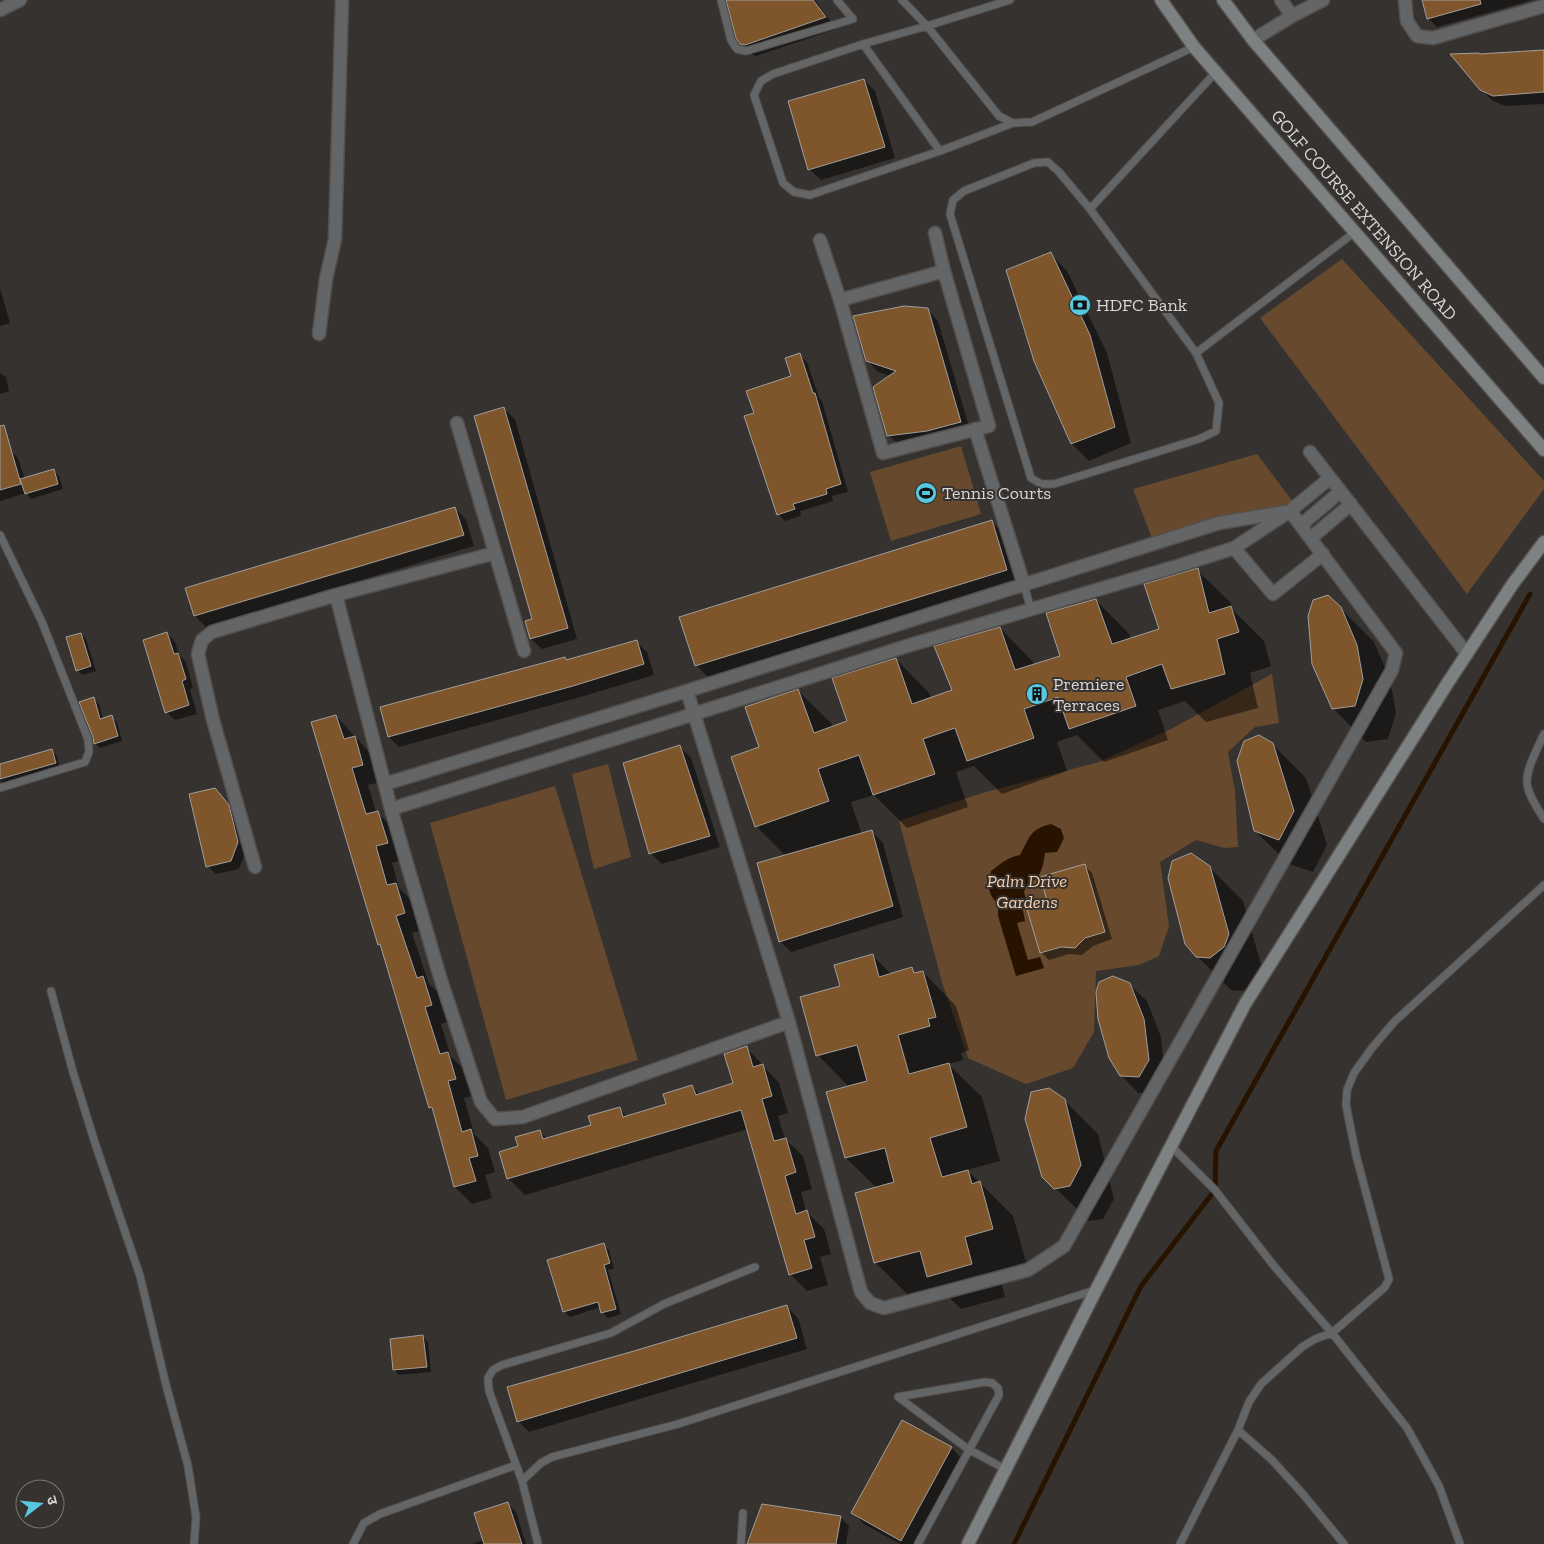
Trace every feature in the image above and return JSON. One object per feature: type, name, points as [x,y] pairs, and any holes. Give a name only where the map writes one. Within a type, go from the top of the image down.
[{"type":"street","points":[[0,10],[20,0]]},
{"type":"street","points":[[319,334],[326,279],[335,239],[342,0]]},
{"type":"street","name":"GOLF COURSE EXTENSION ROAD","points":[[1161,0],[1194,47],[1544,450]]},
{"type":"street","name":"GOLF COURSE EXTENSION ROAD","points":[[1223,0],[1254,40],[1544,378]]},
{"type":"street","points":[[1282,0],[1292,16]]},
{"type":"street","points":[[1254,40],[1292,16],[1323,0]]},
{"type":"street","points":[[1405,0],[1407,21],[1417,36],[1433,38],[1544,6]]},
{"type":"street","points":[[820,240],[840,300],[883,453],[989,426],[944,271],[935,232]]},
{"type":"street","points":[[840,300],[944,271]]},
{"type":"street","points":[[457,423],[524,651]]},
{"type":"street","points":[[975,429],[1024,585]]},
{"type":"street","points":[[1310,452],[1467,654]]},
{"type":"street","points":[[391,809],[907,646],[1234,548],[1290,511],[1330,478]]},
{"type":"street","points":[[1301,525],[1340,492]]},
{"type":"street","points":[[1310,538],[1351,504]]},
{"type":"street","points":[[385,784],[1219,523],[1290,511]]},
{"type":"street","points":[[687,691],[789,1022],[861,1292],[870,1303],[884,1308],[1028,1270],[1064,1246],[1392,670],[1396,653],[1290,511]]},
{"type":"street","points":[[968,1544],[1096,1290],[1245,1004],[1467,654],[1512,585],[1544,542]]},
{"type":"street","points":[[1234,548],[1273,594],[1323,554]]},
{"type":"street","points":[[255,867],[213,720],[198,654],[202,640],[212,632],[336,595],[495,553]]},
{"type":"street","points":[[336,595],[391,809],[440,977],[481,1102],[495,1119],[523,1116],[789,1022]]},
{"type":"lane","points":[[721,0],[731,40],[737,49],[746,51],[853,19],[837,0]]},
{"type":"lane","points":[[902,0],[927,26],[999,116],[1013,123]]},
{"type":"lane","points":[[1010,0],[863,44],[773,74],[760,81],[754,95],[783,183],[794,192],[810,195],[940,151],[1013,123],[1032,122],[1194,47]]},
{"type":"lane","points":[[863,44],[940,151]]},
{"type":"lane","points":[[1090,209],[1216,72]]},
{"type":"lane","points":[[1034,162],[1048,162],[1060,172],[1090,209],[1196,353],[1219,403],[1216,431],[1199,439],[1054,484],[1040,484],[1031,478],[950,214],[953,200],[964,191],[1034,162]]},
{"type":"lane","points":[[1196,353],[1355,232]]},
{"type":"lane","points":[[0,535],[42,622],[88,739],[89,752],[85,762],[0,788]]},
{"type":"lane","points":[[1024,585],[1031,609]]},
{"type":"lane","points":[[1544,734],[1533,757],[1527,783],[1532,798],[1544,819]]},
{"type":"lane","points":[[1180,1544],[1238,1430],[1249,1402],[1261,1384],[1302,1347],[1315,1339],[1332,1333],[1385,1287],[1390,1279],[1356,1155],[1346,1105],[1347,1090],[1354,1073],[1394,1022],[1544,885]]},
{"type":"lane","points":[[52,991],[73,1072],[140,1276],[188,1466],[196,1516],[194,1544]]},
{"type":"lane","points":[[1171,1146],[1215,1190],[1274,1266],[1332,1333],[1407,1428],[1439,1486],[1460,1544]]},
{"type":"lane","points":[[538,1544],[522,1481],[489,1391],[488,1378],[493,1370],[502,1365],[611,1333],[664,1304],[755,1266]]},
{"type":"lane","points":[[522,1481],[552,1457],[678,1424],[1096,1290]]},
{"type":"lane","points":[[918,1544],[968,1449],[999,1395],[998,1388],[992,1383],[985,1382],[898,1397],[968,1449],[1005,1469]]},
{"type":"lane","points":[[1238,1430],[1272,1460],[1302,1492],[1344,1544]]},
{"type":"lane","points":[[353,1544],[364,1523],[380,1514],[516,1465]]},
{"type":"lane","points":[[741,1544],[743,1513]]},
{"type":"green space","points":[[1342,259],[1544,481],[1544,489],[1467,594],[1260,318]]},
{"type":"green space","name":"Tennis Courts","points":[[961,446],[981,514],[891,541],[870,472]]},
{"type":"green space","points":[[1257,454],[1293,502],[1155,546],[1133,489]]},
{"type":"green space","name":"Palm Drive Gardens","points":[[1272,674],[1279,723],[1255,727],[1228,752],[1235,791],[1238,847],[1224,848],[1196,840],[1160,862],[1169,926],[1159,956],[1139,965],[1096,971],[1094,1032],[1073,1068],[1026,1084],[968,1058],[942,982],[899,821],[982,793],[1099,762],[1173,728]]},
{"type":"green space","points":[[608,764],[631,857],[594,869],[572,774]]},
{"type":"green space","points":[[555,786],[638,1060],[506,1100],[430,823]]},
{"type":"shaded area","points":[[1051,824],[1061,829],[1064,838],[1057,852],[1045,853],[1038,876],[1027,884],[1024,892],[1027,902],[1022,906],[1025,921],[1017,923],[1028,960],[1040,957],[1044,968],[1016,976],[998,916],[998,905],[990,892],[991,871],[1008,859],[1020,855],[1035,831]]},
{"type":"building","points":[[726,0],[813,0],[826,17],[745,45],[740,44],[736,38]]},
{"type":"building","points":[[1422,0],[1480,0],[1481,4],[1427,19]]},
{"type":"building","points":[[1544,50],[1544,92],[1493,96],[1480,90],[1450,54],[1479,54]]},
{"type":"building","points":[[864,79],[885,147],[808,170],[788,101]]},
{"type":"building","points":[[1051,252],[1090,335],[1115,427],[1071,444],[1034,361],[1006,270]]},
{"type":"building","points":[[904,306],[928,308],[961,422],[927,431],[887,436],[873,387],[896,371],[866,361],[853,316]]},
{"type":"building","points":[[800,353],[813,393],[815,393],[841,484],[826,489],[827,494],[793,504],[795,509],[777,515],[744,416],[754,413],[746,391],[791,376],[785,358]]},
{"type":"building","points":[[504,407],[568,628],[530,639],[525,621],[532,619],[474,416]]},
{"type":"building","points":[[4,425],[21,484],[0,490],[0,426]]},
{"type":"building","points":[[54,469],[58,484],[25,494],[20,479]]},
{"type":"building","points":[[455,507],[464,535],[194,616],[185,588]]},
{"type":"building","points":[[992,520],[1007,570],[695,666],[679,617]]},
{"type":"building","name":"Premiere Terraces","points":[[1198,568],[1209,613],[1231,606],[1239,632],[1217,639],[1225,674],[1171,689],[1162,664],[1126,677],[1136,706],[1069,729],[1058,697],[1024,709],[1034,738],[967,761],[955,728],[923,739],[935,774],[873,795],[859,755],[818,769],[829,801],[755,827],[731,757],[759,747],[745,707],[798,689],[814,733],[847,721],[832,678],[896,658],[912,704],[952,690],[934,646],[1000,627],[1015,670],[1060,656],[1046,613],[1096,599],[1112,644],[1159,629],[1144,584]]},
{"type":"building","points":[[1328,595],[1341,607],[1357,645],[1363,679],[1355,706],[1332,709],[1312,664],[1308,616],[1313,600]]},
{"type":"building","points":[[167,632],[174,654],[178,653],[186,679],[182,681],[189,705],[165,713],[143,640]]},
{"type":"building","points":[[81,633],[91,666],[76,671],[66,637]]},
{"type":"building","points":[[637,640],[644,664],[573,686],[388,737],[380,707],[565,657],[566,660]]},
{"type":"building","points":[[94,697],[100,719],[112,715],[118,736],[94,744],[79,702]]},
{"type":"building","points":[[336,715],[344,739],[355,736],[363,765],[352,768],[366,814],[378,811],[388,843],[376,846],[387,885],[396,883],[405,913],[396,916],[417,978],[423,976],[432,1005],[425,1007],[440,1054],[448,1052],[456,1079],[448,1081],[462,1132],[471,1129],[478,1156],[469,1158],[476,1181],[454,1187],[432,1107],[429,1108],[311,722]]},
{"type":"building","points":[[1259,735],[1273,743],[1294,811],[1279,840],[1254,831],[1237,761],[1244,741]]},
{"type":"building","points":[[680,745],[710,836],[649,854],[623,763]]},
{"type":"building","points":[[52,749],[56,763],[0,779],[0,764]]},
{"type":"building","points":[[215,788],[229,805],[238,842],[231,861],[206,867],[189,794]]},
{"type":"building","points":[[872,830],[893,906],[779,942],[757,863]]},
{"type":"building","points":[[1191,853],[1210,866],[1229,934],[1224,947],[1210,958],[1196,957],[1185,944],[1168,878],[1172,861]]},
{"type":"building","points":[[1085,864],[1105,932],[1085,938],[1075,948],[1061,947],[1040,953],[1026,906],[1047,900],[1040,877]]},
{"type":"building","points":[[873,954],[879,977],[912,967],[914,973],[923,971],[936,1017],[928,1019],[930,1026],[898,1035],[909,1074],[949,1063],[967,1127],[930,1138],[942,1177],[968,1170],[972,1184],[980,1181],[993,1229],[965,1237],[972,1264],[927,1277],[920,1251],[874,1263],[855,1193],[894,1182],[885,1148],[845,1158],[826,1092],[867,1081],[857,1045],[816,1056],[800,997],[840,986],[834,965]]},
{"type":"building","points":[[1113,976],[1130,983],[1144,1019],[1149,1060],[1139,1077],[1120,1076],[1109,1058],[1098,1019],[1096,992],[1099,982]]},
{"type":"building","points":[[747,1046],[753,1067],[763,1064],[772,1096],[762,1099],[774,1141],[786,1138],[796,1172],[785,1176],[796,1214],[807,1210],[815,1237],[804,1240],[812,1268],[789,1275],[741,1110],[507,1179],[499,1152],[518,1146],[515,1137],[540,1130],[543,1139],[591,1125],[588,1116],[620,1107],[623,1117],[666,1104],[663,1094],[692,1085],[696,1095],[733,1083],[724,1054]]},
{"type":"building","points":[[1049,1088],[1065,1099],[1081,1165],[1070,1186],[1054,1189],[1042,1177],[1025,1119],[1031,1092]]},
{"type":"building","points":[[604,1243],[610,1263],[604,1265],[616,1309],[601,1313],[598,1302],[563,1312],[547,1260]]},
{"type":"building","points":[[787,1305],[797,1338],[517,1422],[507,1387]]},
{"type":"building","points":[[423,1335],[427,1367],[393,1370],[390,1339]]},
{"type":"building","points":[[902,1420],[952,1447],[901,1541],[851,1513]]},
{"type":"building","points":[[508,1502],[522,1544],[484,1544],[474,1513]]},
{"type":"building","points":[[762,1504],[841,1516],[836,1544],[747,1544]]},
{"type":"waterway","points":[[1014,1544],[1141,1286],[1215,1190],[1216,1151],[1530,594]]},
{"type":"place","name":"HDFC Bank","points":[[1080,305]]},
{"type":"place","name":"Tennis Courts","points":[[926,493]]},
{"type":"place","name":"Premiere Terraces","points":[[1037,694]]}]
